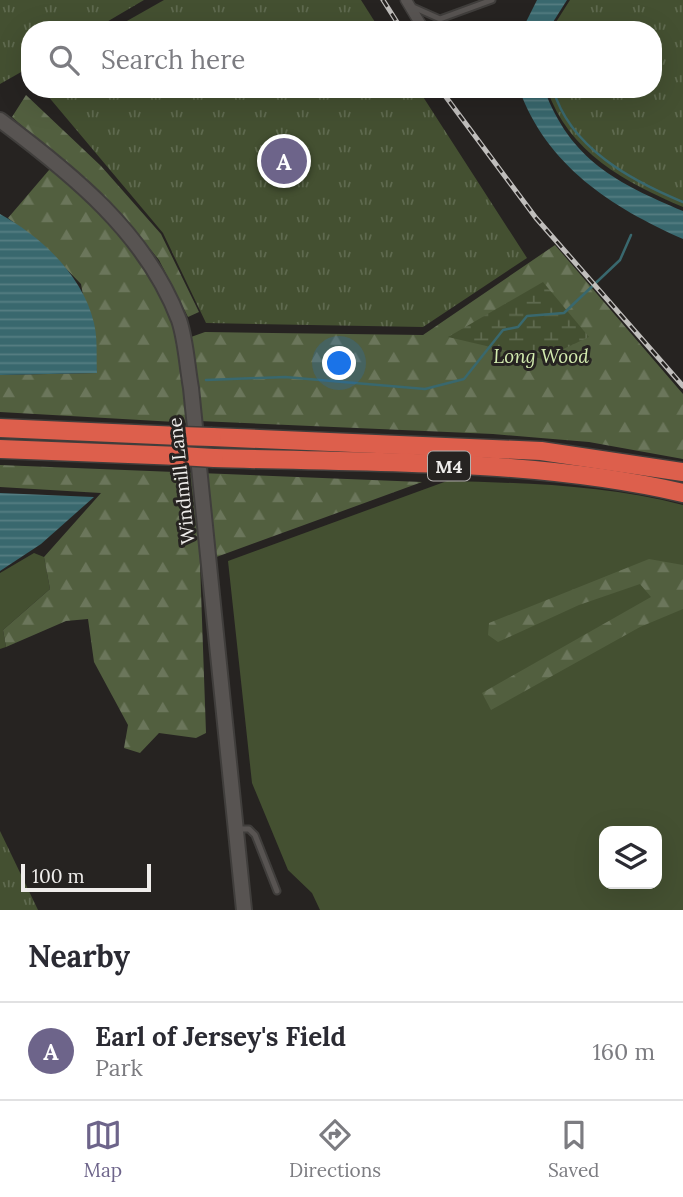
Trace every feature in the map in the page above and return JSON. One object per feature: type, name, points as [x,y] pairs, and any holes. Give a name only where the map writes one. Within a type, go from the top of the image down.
[{"type":"highway","name":"M4","points":[[0,428],[541,451],[613,459],[683,472]]},
{"type":"highway","name":"M4","points":[[0,449],[505,469],[631,482],[683,493]]},
{"type":"main road","name":"Windmill Lane","points":[[0,120],[73,177],[116,219],[162,283],[180,322],[191,388],[244,910]]},
{"type":"street","points":[[407,3],[418,21]]},
{"type":"lane","points":[[407,3],[440,19],[492,0]]},
{"type":"lane","points":[[236,829],[249,829],[255,835],[277,891]]},
{"type":"green space","points":[[0,0],[144,0],[108,21],[21,21],[21,72],[0,84]]},
{"type":"green space","points":[[164,0],[361,0],[374,21],[127,21]]},
{"type":"green space","points":[[570,0],[683,0],[683,207],[620,176],[601,163],[569,131],[551,98],[662,98],[662,21],[557,21]]},
{"type":"green space","points":[[24,98],[29,98],[101,166],[161,234],[199,312],[188,317],[159,260],[122,215],[12,117]]},
{"type":"green space","points":[[50,98],[424,98],[527,258],[423,327],[206,323],[163,233]]},
{"type":"green space","points":[[55,163],[115,222],[152,277],[176,324],[193,423],[0,412],[0,375],[97,373],[81,284],[44,246],[8,218]]},
{"type":"green space","name":"Long Wood","points":[[555,245],[683,394],[683,459],[589,442],[493,434],[199,421],[191,337],[205,332],[423,335]]},
{"type":"green space","points":[[543,282],[589,337],[542,359],[448,337]]},
{"type":"green space","points":[[0,465],[422,482],[200,563],[206,733],[196,738],[159,733],[140,753],[124,748],[128,725],[94,662],[88,619],[66,621],[6,647],[3,630],[50,589],[44,557],[101,493],[0,487]]},
{"type":"green space","points":[[447,481],[595,489],[683,505],[683,910],[320,910],[312,893],[288,870],[252,783],[228,561]]},
{"type":"green space","points":[[34,553],[44,557],[50,589],[3,630],[6,647],[0,649],[0,573]]},
{"type":"green space","points":[[649,559],[683,565],[683,609],[640,627],[491,710],[482,693],[651,597],[640,584],[579,605],[498,642],[488,635],[489,623]]},
{"type":"green space","points":[[0,831],[38,910],[0,910]]},
{"type":"water","points":[[537,0],[567,0],[554,21],[526,21]]},
{"type":"water","points":[[523,98],[548,98],[555,114],[582,152],[617,179],[683,211],[683,239],[631,213],[584,181],[546,140]]},
{"type":"water","points":[[0,214],[45,246],[81,289],[95,329],[97,373],[0,375]]},
{"type":"water","points":[[0,493],[94,497],[41,544],[0,571]]},
{"type":"waterway","points":[[556,98],[573,129],[605,160],[644,184],[683,202]]},
{"type":"waterway","points":[[206,380],[285,377],[425,389],[464,379],[503,330],[518,327],[527,316],[564,313],[620,260],[631,235]]},
{"type":"railway","points":[[383,0],[396,21]]},
{"type":"railway","points":[[447,98],[536,218],[683,386]]},
{"type":"place","name":"Earl of Jersey's Field","points":[[284,161]]}]
